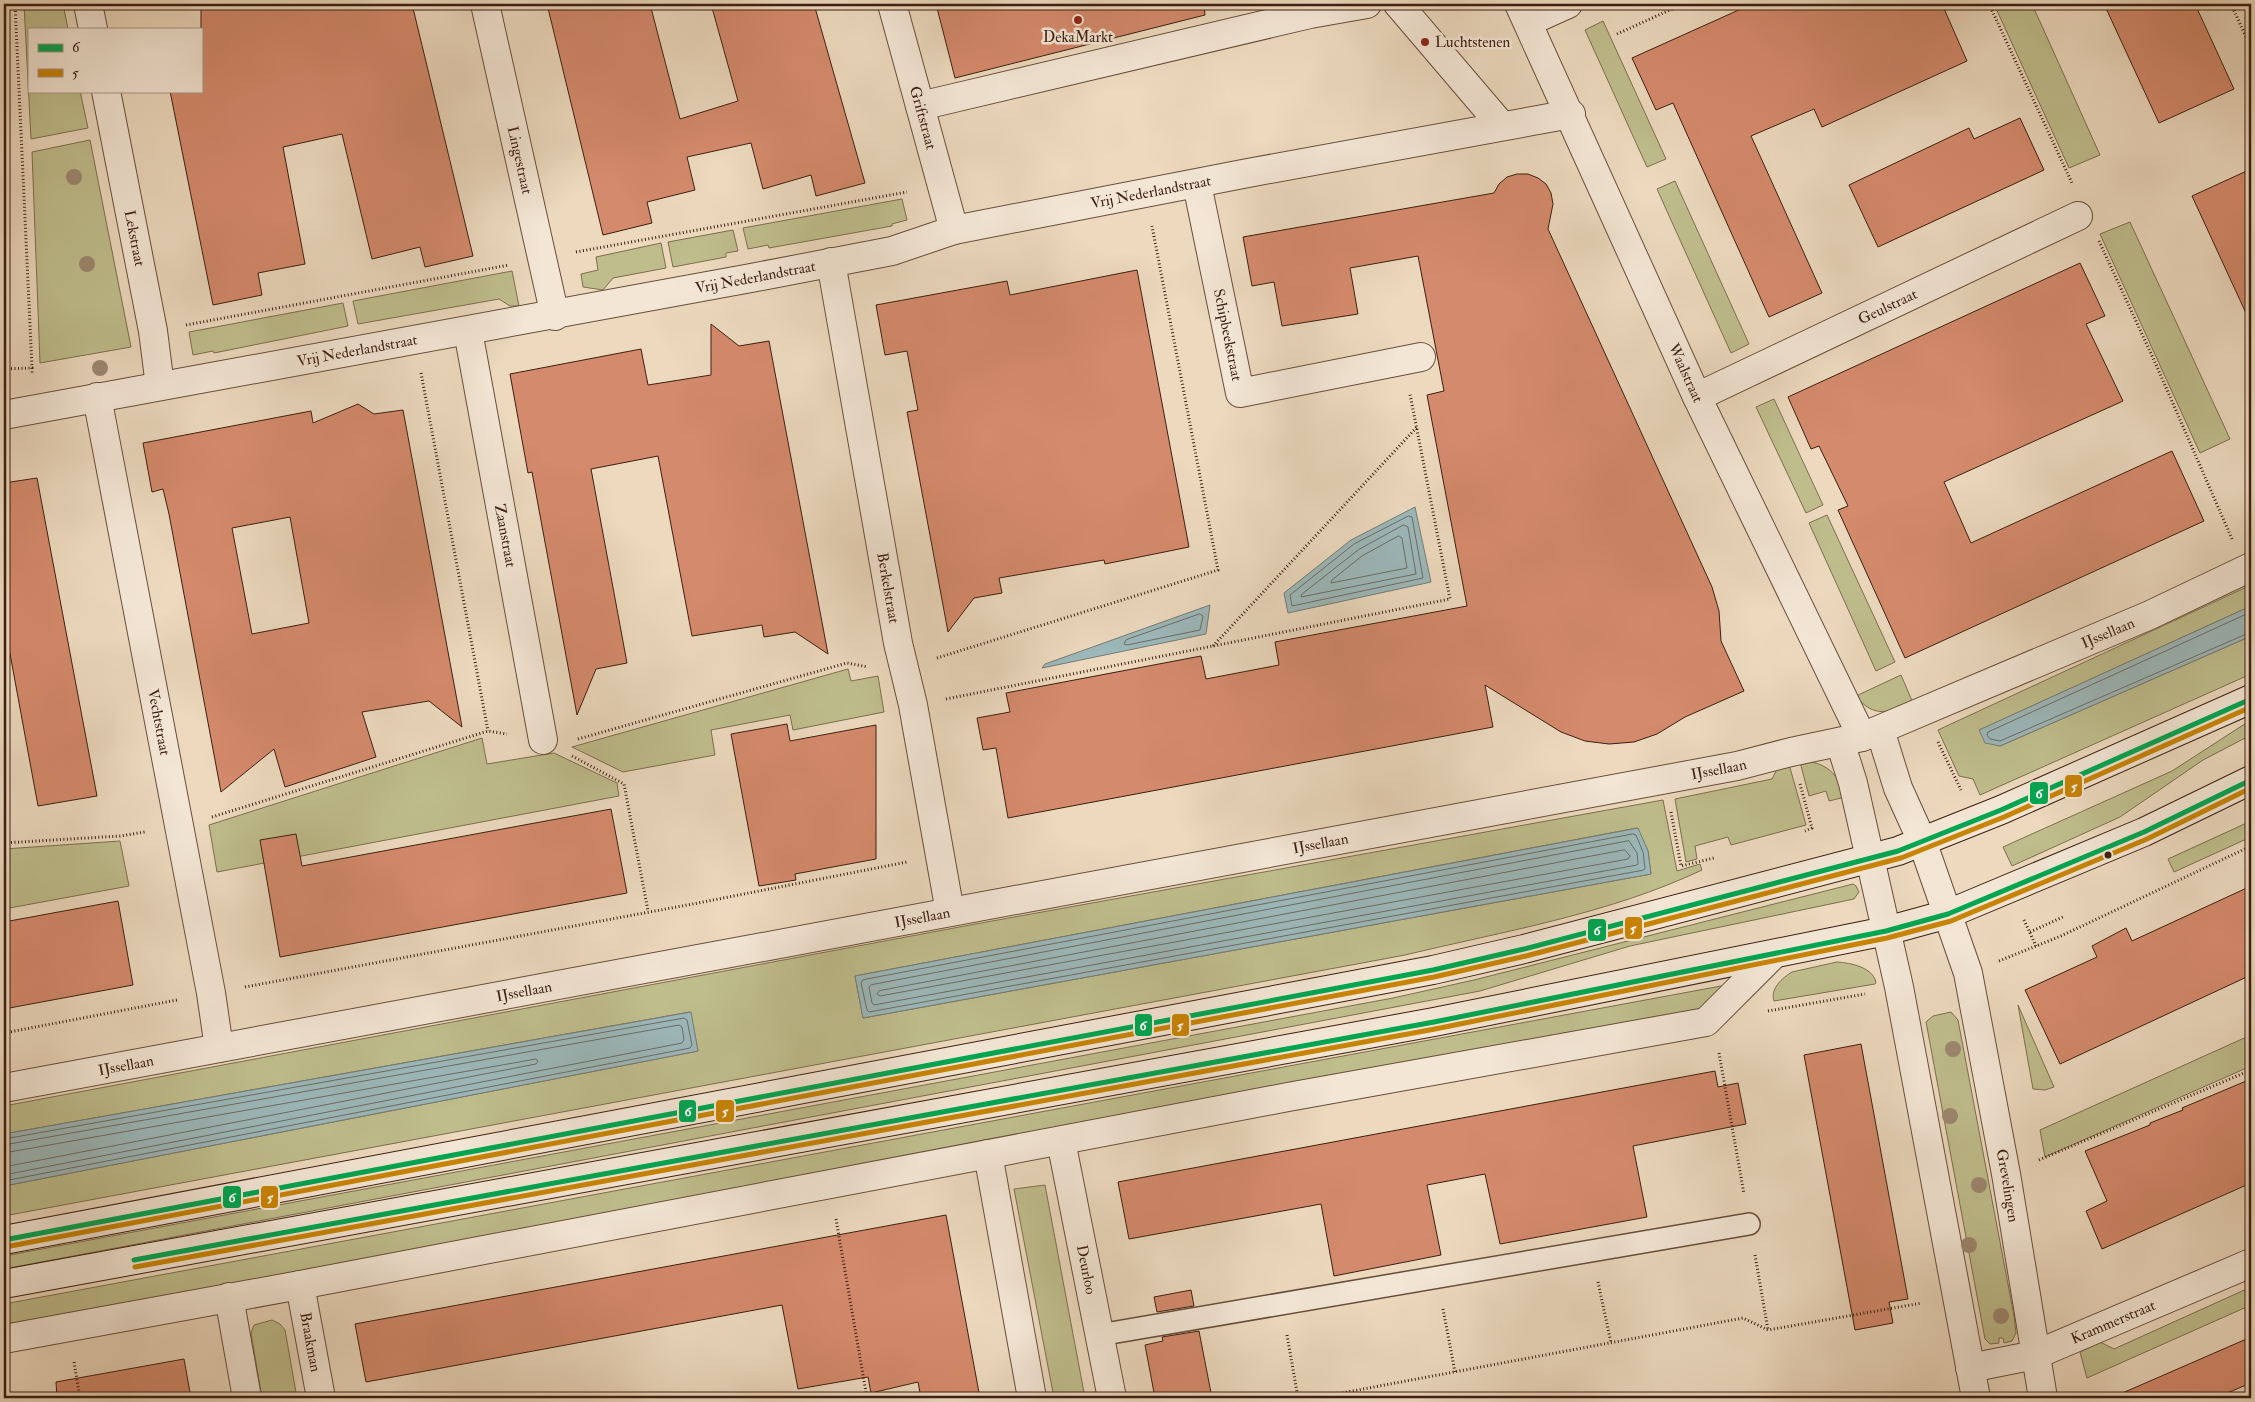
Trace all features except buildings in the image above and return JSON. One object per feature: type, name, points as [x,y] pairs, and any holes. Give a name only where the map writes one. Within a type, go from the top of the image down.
[{"type":"street","points":[[88,4],[93,28]]},
{"type":"street","name":"Lingestraat","points":[[485,4],[555,316]]},
{"type":"street","name":"Griftstraat","points":[[892,4],[954,230]]},
{"type":"street","points":[[920,106],[1292,18],[1367,4]]},
{"type":"street","points":[[1398,4],[1502,126]]},
{"type":"street","points":[[1524,13],[1568,4]]},
{"type":"street","name":"Waalstraat","points":[[1524,13],[1697,397],[1861,736]]},
{"type":"street","name":"Lekstraat","points":[[106,92],[153,331],[160,386]]},
{"type":"street","name":"Vrij Nederlandstraat","points":[[4,415],[555,316],[892,251],[954,230],[1571,114]]},
{"type":"street","name":"Schipbeekstraat","points":[[1197,184],[1240,393],[1412,359]]},
{"type":"street","name":"Geulstraat","points":[[1697,397],[2078,216]]},
{"type":"street","name":"Berkelstraat","points":[[831,262],[898,643],[906,668],[950,912]]},
{"type":"street","name":"Zaanstraat","points":[[468,331],[542,740]]},
{"type":"street","name":"Vechtstraat","points":[[97,397],[211,993],[219,1048]]},
{"type":"street","name":"IJssellaan","points":[[4,1088],[1737,766],[1861,736],[2150,615],[2248,568]]},
{"type":"street","points":[[4,1240],[1433,970],[1868,858],[1922,841],[2000,810],[2251,698]]},
{"type":"street","points":[[1861,736],[1898,788],[1922,841],[1968,973]]},
{"type":"street","points":[[1861,736],[1853,783],[1868,858],[1899,987],[1976,1398]]},
{"type":"street","points":[[4,1284],[1434,1022],[1886,931],[1948,914],[2144,832],[2251,780]]},
{"type":"street","points":[[4,1339],[300,1285],[1297,1096],[1709,1022],[1774,955]]},
{"type":"street","name":"Grevelingen","points":[[1968,973],[2006,1174],[2043,1398]]},
{"type":"street","name":"Deurloo","points":[[1061,1141],[1112,1398]]},
{"type":"street","points":[[988,1154],[1032,1398]]},
{"type":"street","name":"Krammerstraat","points":[[1970,1368],[2035,1355],[2251,1263]]},
{"type":"street","name":"Braakman","points":[[300,1285],[321,1398]]},
{"type":"street","points":[[229,1297],[247,1398]]},
{"type":"lane","points":[[1100,1335],[1749,1224]]},
{"type":"path","points":[[15,4],[32,368]]},
{"type":"path","points":[[1617,34],[1683,4]]},
{"type":"path","points":[[1989,4],[2073,185]]},
{"type":"path","points":[[2231,4],[2251,48]]},
{"type":"path","points":[[906,668],[1218,570],[1146,193]]},
{"type":"path","points":[[2098,238],[2248,568]]},
{"type":"path","points":[[415,341],[488,731]]},
{"type":"path","points":[[913,705],[1450,599],[1417,427],[1412,359]]},
{"type":"path","points":[[1213,646],[1417,427]]},
{"type":"path","points":[[542,740],[624,784],[648,911]]},
{"type":"path","points":[[1791,752],[1812,828],[1805,831]]},
{"type":"path","points":[[1664,780],[1681,866],[1714,858]]},
{"type":"path","points":[[4,843],[120,836],[178,827]]},
{"type":"path","points":[[1968,973],[2061,936],[2251,846]]},
{"type":"path","points":[[4,1033],[698,903],[940,855]]},
{"type":"path","points":[[2030,932],[2065,916]]},
{"type":"path","points":[[1762,1012],[1899,987]]},
{"type":"path","points":[[1709,1022],[1768,1330]]},
{"type":"path","points":[[2006,1174],[2251,1070]]},
{"type":"path","points":[[831,1184],[867,1398]]},
{"type":"path","points":[[1591,1251],[1611,1343]]},
{"type":"path","points":[[1438,1278],[1455,1372]]},
{"type":"path","points":[[1316,1398],[1743,1318],[1768,1330],[1957,1297]]},
{"type":"path","points":[[1281,1304],[1298,1398]]},
{"type":"shaded area","points":[[24,4],[63,4],[68,28],[28,28],[28,81]]},
{"type":"shaded area","points":[[1994,4],[2032,4],[2100,155],[2069,168]]},
{"type":"shaded area","points":[[1603,21],[1666,159],[1647,167],[1585,30]]},
{"type":"shaded area","points":[[29,92],[80,92],[88,128],[31,139]]},
{"type":"shaded area","points":[[90,140],[131,347],[40,363],[32,152]]},
{"type":"shaded area","points":[[1675,181],[1749,344],[1731,353],[1657,189]]},
{"type":"shaded area","points":[[902,199],[907,220],[892,224],[892,226],[769,248],[768,245],[748,249],[743,228]]},
{"type":"shaded area","points":[[2130,222],[2230,439],[2200,453],[2100,234]]},
{"type":"shaded area","points":[[733,230],[738,251],[726,253],[726,257],[673,267],[668,242]]},
{"type":"shaded area","points":[[661,243],[666,268],[613,278],[603,290],[583,287],[581,274],[598,270],[596,257]]},
{"type":"shaded area","points":[[512,271],[519,306],[510,306],[499,299],[358,324],[353,301]]},
{"type":"shaded area","points":[[343,303],[348,326],[214,353],[213,351],[193,355],[189,332]]},
{"type":"shaded area","points":[[1774,399],[1823,505],[1806,513],[1756,407]]},
{"type":"shaded area","points":[[1827,515],[1895,662],[1876,671],[1809,523]]},
{"type":"shaded area","points":[[2251,585],[2251,606],[1980,730],[2000,746],[2251,636],[2251,674],[1980,795],[1973,779],[1959,776],[1938,730]]},
{"type":"shaded area","points":[[848,669],[851,681],[878,676],[884,712],[793,730],[790,715],[711,730],[715,755],[623,772],[572,747]]},
{"type":"shaded area","points":[[1901,675],[1913,703],[1882,712],[1869,708],[1856,696]]},
{"type":"shaded area","points":[[2251,720],[2251,735],[2203,760],[2120,817],[2012,866],[2003,847],[2172,771]]},
{"type":"shaded area","points":[[482,738],[487,764],[554,753],[617,783],[619,796],[217,872],[209,825]]},
{"type":"shaded area","points":[[1806,761],[1821,765],[1832,772],[1840,783],[1845,797],[1829,801],[1826,791],[1809,796],[1800,762]]},
{"type":"shaded area","points":[[1789,764],[1806,825],[1731,845],[1728,837],[1695,846],[1697,859],[1686,862],[1675,799],[1772,779],[1778,767]]},
{"type":"shaded area","points":[[1663,800],[1677,871],[1700,864],[1702,870],[1667,885],[1594,910],[1405,955],[4,1216],[4,1186],[698,1051],[690,1012],[4,1134],[4,1106],[970,925]],"holes":[[[1637,828],[1648,851],[1651,874],[863,1018],[855,976]]]},
{"type":"shaded area","points":[[2251,821],[2251,837],[2174,872],[2168,859]]},
{"type":"shaded area","points":[[120,841],[129,886],[4,909],[4,849]]},
{"type":"shaded area","points":[[1853,884],[1859,892],[1854,899],[1630,946],[1480,991],[4,1269],[4,1256],[1393,998],[1474,980]]},
{"type":"shaded area","points":[[1837,962],[1848,963],[1866,969],[1874,977],[1875,984],[1774,1001],[1775,988],[1784,977],[1792,972]]},
{"type":"shaded area","points":[[1721,986],[1724,987],[1715,1007],[4,1326],[4,1304]]},
{"type":"shaded area","points":[[2018,1005],[2054,1087],[2045,1090],[2033,1089]]},
{"type":"shaded area","points":[[1951,1012],[1958,1020],[2014,1316],[2016,1333],[2012,1341],[2004,1343],[2003,1338],[1999,1338],[1999,1343],[1990,1344],[1985,1339],[1926,1022],[1933,1016]]},
{"type":"shaded area","points":[[2251,1035],[2251,1066],[2045,1157],[2040,1130]]},
{"type":"shaded area","points":[[1045,1185],[1085,1398],[1054,1398],[1014,1189]]},
{"type":"shaded area","points":[[2251,1287],[2251,1305],[2087,1378],[2080,1352],[2100,1342],[2114,1349]]},
{"type":"shaded area","points":[[272,1320],[280,1324],[285,1330],[297,1398],[262,1398],[251,1333],[254,1325]]},
{"type":"water","points":[[1415,507],[1431,582],[1288,613],[1284,593],[1351,540]]},
{"type":"water","points":[[1210,605],[1206,634],[1042,668],[1045,664]]},
{"type":"water","points":[[2251,606],[2251,636],[2000,746],[1985,743],[1979,730]]},
{"type":"water","points":[[1638,828],[1648,851],[1651,874],[863,1018],[855,976]]},
{"type":"water","points":[[691,1012],[698,1051],[4,1186],[4,1134]]},
{"type":"transit line","name":"6","points":[[4,1240],[1433,970],[1524,949],[1898,851],[2001,810],[2251,699]]},
{"type":"transit line","name":"5","points":[[5,1247],[1434,977],[1526,956],[1901,858],[2004,817],[2251,707]]},
{"type":"transit line","name":"6","points":[[134,1260],[1434,1022],[1886,931],[1948,914],[2144,832],[2251,780]]},
{"type":"transit line","name":"5","points":[[135,1267],[1435,1029],[1887,938],[1951,921],[2147,839],[2251,788]]},
{"type":"place","name":"DekaMarkt","points":[[1078,20]]},
{"type":"place","name":"Luchtstenen","points":[[1425,42]]}]
